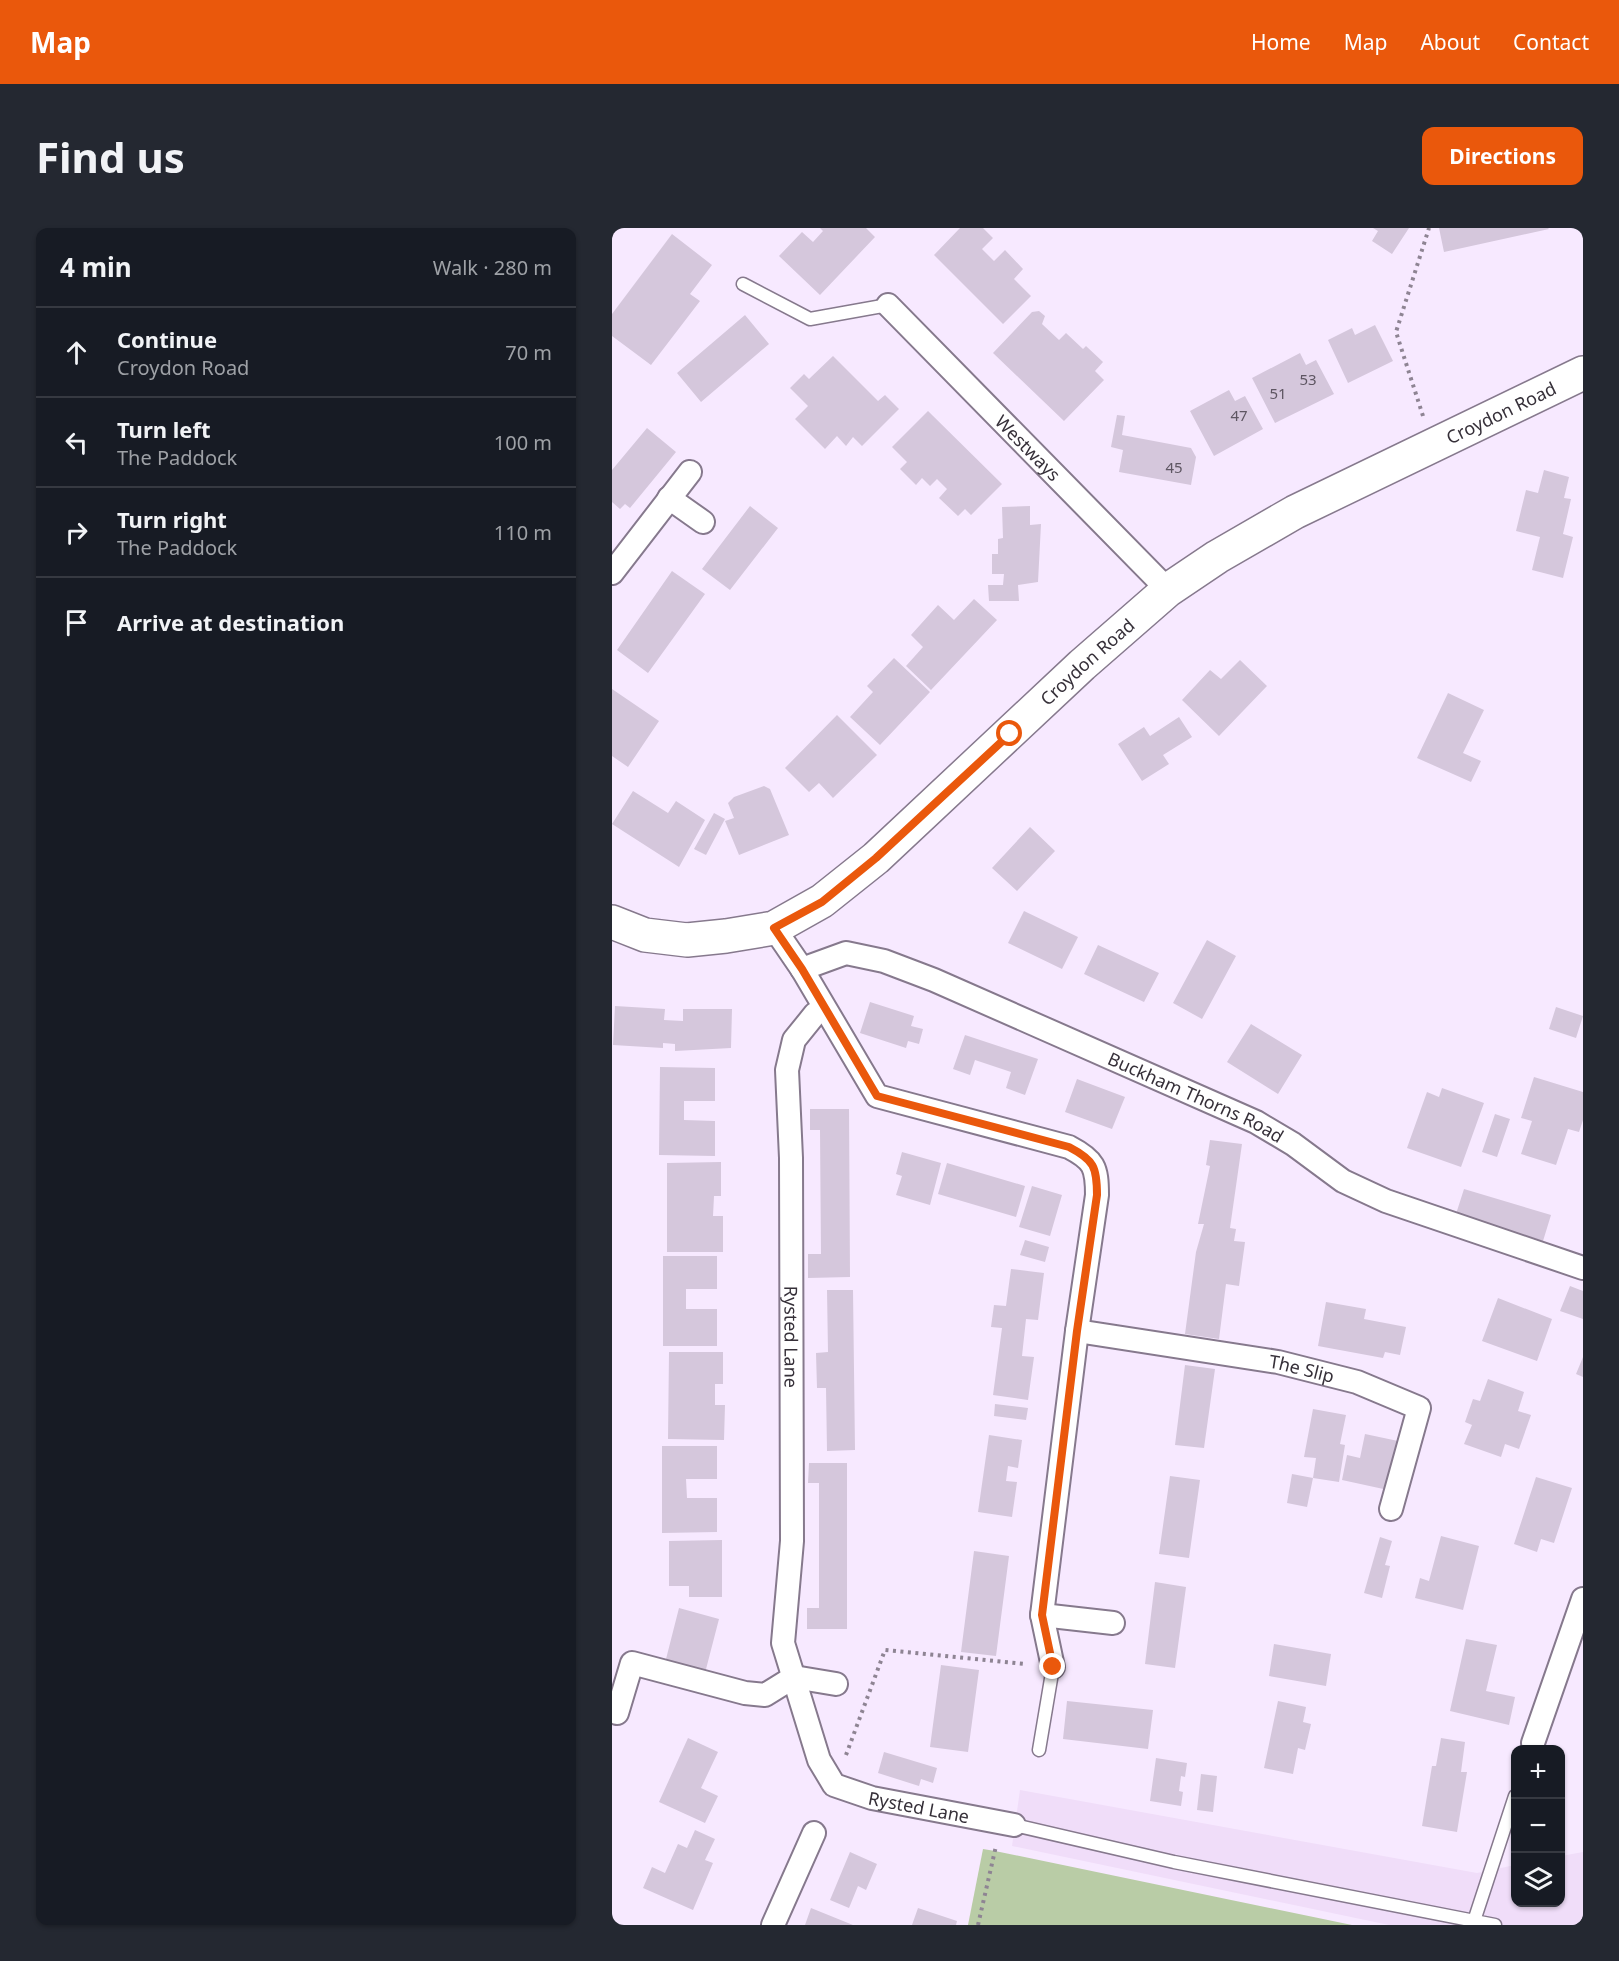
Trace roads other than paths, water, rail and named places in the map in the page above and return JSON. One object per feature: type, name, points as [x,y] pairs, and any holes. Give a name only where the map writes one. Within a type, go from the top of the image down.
[{"type":"main road","name":"Croydon Road","points":[[612,922],[645,935],[687,940],[774,928],[822,902],[876,858],[1082,665],[1168,590],[1217,557],[1295,512],[1583,373]]},
{"type":"street","name":"Westways","points":[[888,305],[1168,590]]},
{"type":"street","points":[[612,573],[690,472]]},
{"type":"street","points":[[669,498],[703,522]]},
{"type":"street","points":[[774,928],[802,969],[877,1096],[1069,1147],[1087,1156],[1097,1173],[1097,1195],[1077,1331],[1042,1615],[1053,1667]]},
{"type":"street","name":"Buckham Thorns Road","points":[[802,969],[846,952],[884,961],[924,976],[1256,1122],[1293,1144],[1343,1181],[1386,1201],[1583,1268]]},
{"type":"street","name":"Rysted Lane","points":[[824,1008],[815,1014],[794,1040],[787,1070],[791,1158],[792,1541],[783,1644],[819,1760],[834,1785],[872,1798],[1006,1823]]},
{"type":"street","name":"The Slip","points":[[1077,1331],[1278,1362],[1357,1382],[1419,1408],[1391,1509]]},
{"type":"street","points":[[1532,1745],[1583,1599]]},
{"type":"street","points":[[1042,1615],[1113,1623]]},
{"type":"street","points":[[617,1713],[632,1663],[745,1694],[765,1695],[794,1677],[836,1684]]},
{"type":"street","points":[[773,1925],[814,1833]]},
{"type":"lane","points":[[743,284],[810,319],[888,305]]},
{"type":"lane","points":[[1039,1750],[1053,1667]]},
{"type":"lane","points":[[1474,1921],[1514,1799]]},
{"type":"lane","points":[[1006,1823],[1174,1862],[1495,1925]]}]
